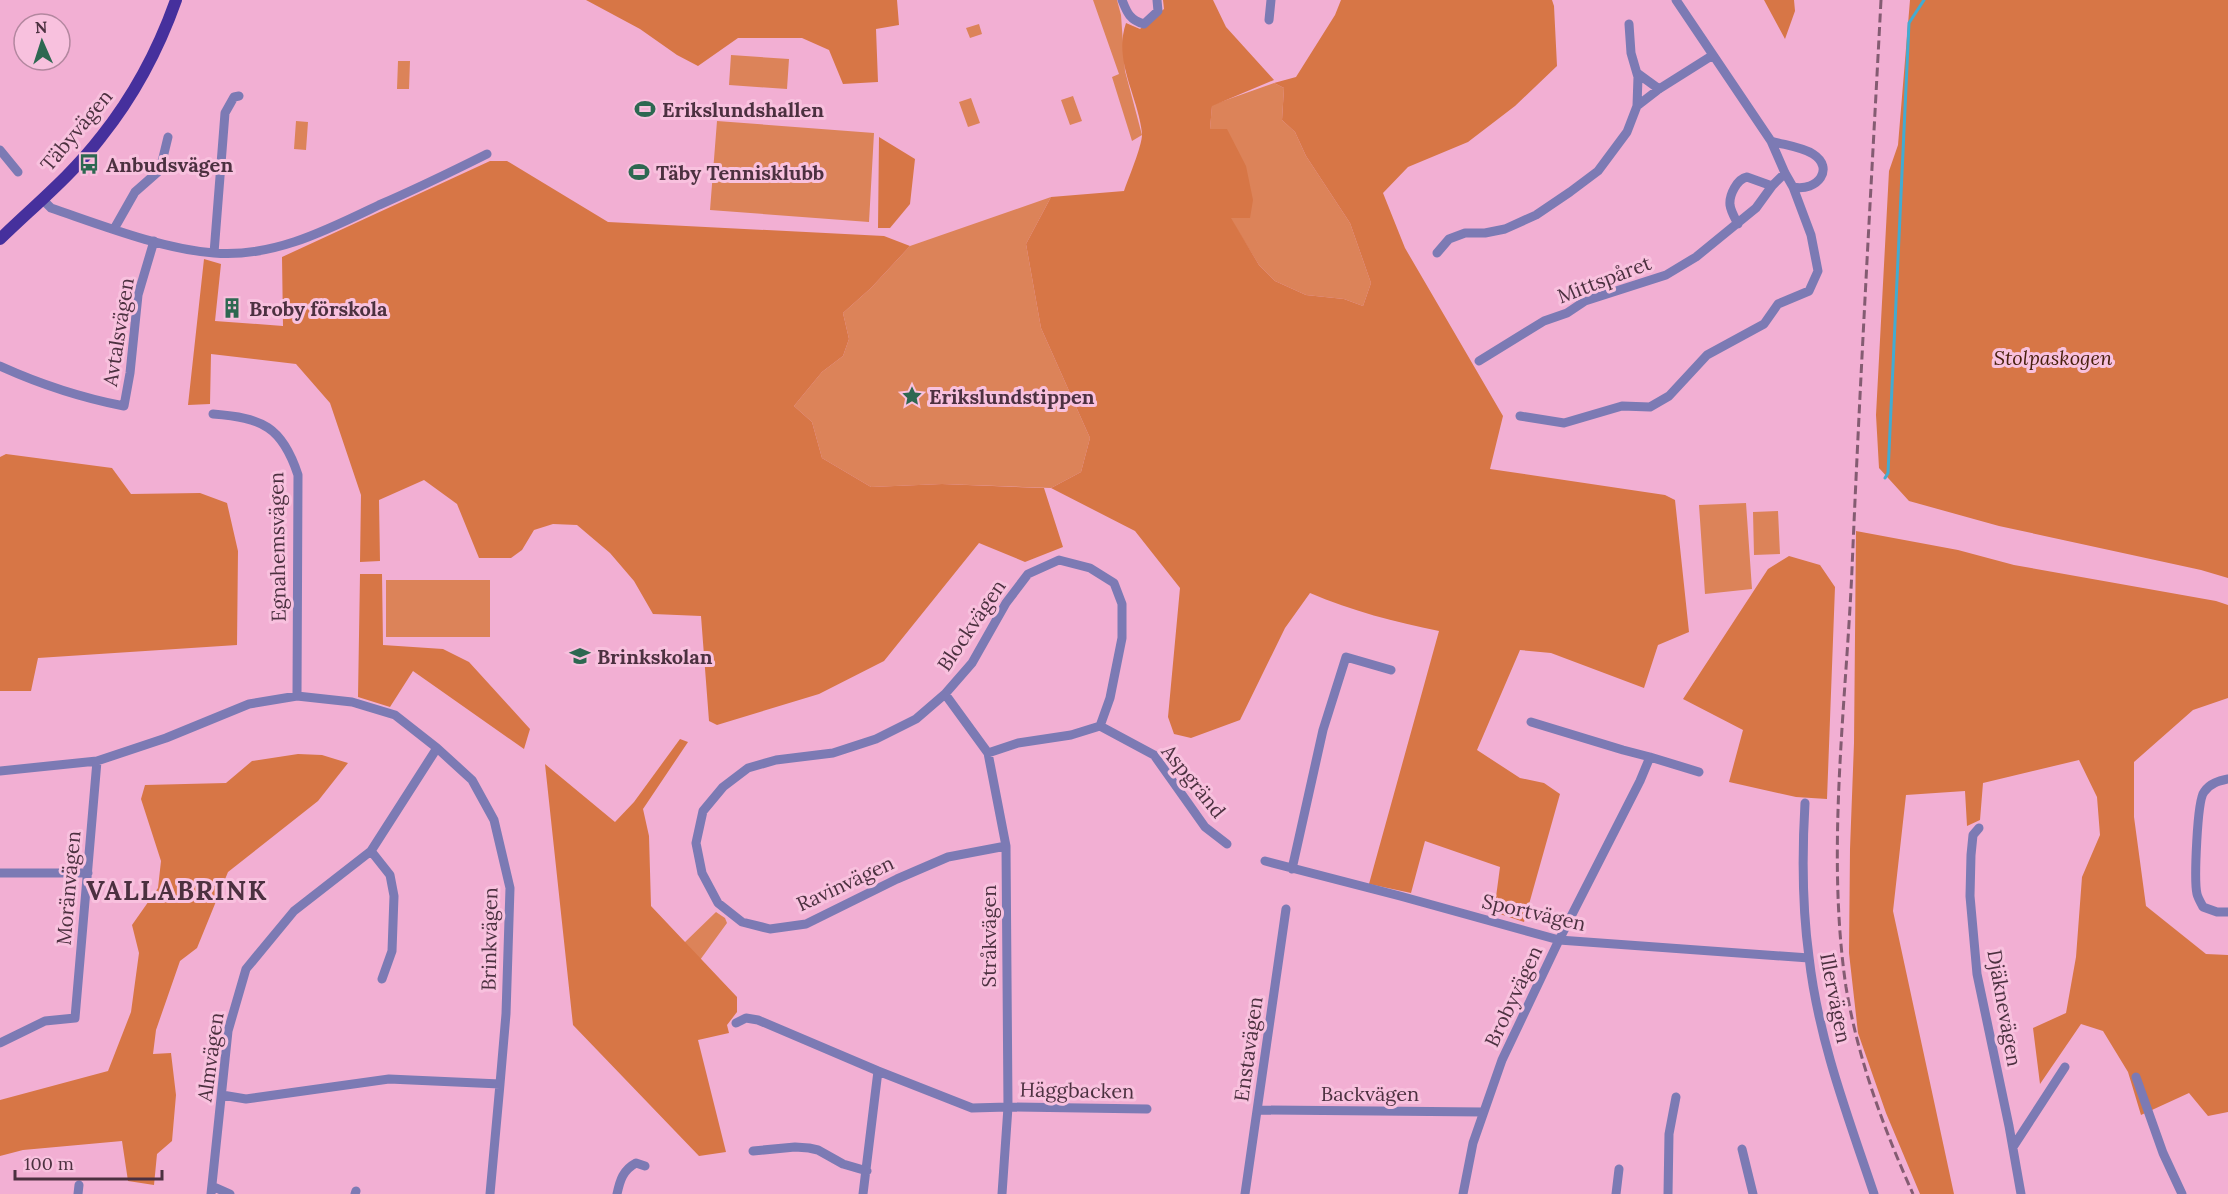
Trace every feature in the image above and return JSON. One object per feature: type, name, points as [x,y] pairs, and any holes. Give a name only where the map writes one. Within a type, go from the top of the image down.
[{"type":"main road","name":"Täbyvägen","points":[[0,239],[100,138],[128,99],[170,17],[176,0]]},
{"type":"street","points":[[1122,0],[1127,14],[1144,24],[1158,11],[1157,0]]},
{"type":"street","points":[[1269,20],[1271,0]]},
{"type":"street","points":[[1520,416],[1564,423],[1622,406],[1650,407],[1669,396],[1707,355],[1764,324],[1778,303],[1809,291],[1818,271],[1811,235],[1793,187],[1771,141],[1676,0]]},
{"type":"street","points":[[1437,253],[1449,239],[1465,233],[1485,233],[1505,229],[1536,215],[1598,171],[1627,132],[1637,106],[1637,73],[1631,53],[1629,24]]},
{"type":"street","points":[[1637,106],[1659,89],[1713,55]]},
{"type":"street","points":[[1637,73],[1659,89]]},
{"type":"street","points":[[214,254],[225,113],[234,97],[239,96]]},
{"type":"street","points":[[114,229],[135,192],[160,170],[168,137]]},
{"type":"street","points":[[1771,141],[1813,154],[1822,163],[1821,178],[1814,184],[1807,188],[1793,187]]},
{"type":"street","points":[[0,150],[18,172]]},
{"type":"street","points":[[42,198],[51,208],[154,241],[214,254],[259,252],[290,244],[365,212],[487,154]]},
{"type":"street","name":"Mittspåret","points":[[1479,361],[1544,321],[1567,313],[1586,301],[1666,275],[1696,257],[1756,208],[1785,173]]},
{"type":"street","points":[[1737,224],[1730,207],[1737,183],[1742,177],[1772,186]]},
{"type":"street","name":"Avtalsvägen","points":[[0,366],[39,384],[80,397],[124,406],[130,373],[138,295],[154,241]]},
{"type":"street","name":"Egnahemsvägen","points":[[213,414],[238,416],[262,424],[281,438],[292,455],[298,475],[297,696]]},
{"type":"street","name":"Blockvägen","points":[[945,694],[972,663],[1006,603],[1029,574],[1059,560],[1090,568],[1114,583],[1122,604],[1122,638],[1110,698],[1100,726]]},
{"type":"street","points":[[1292,869],[1323,730],[1346,657],[1391,670]]},
{"type":"street","name":"Stråkvägen","points":[[945,694],[988,753],[1006,846],[1008,1107],[1002,1194]]},
{"type":"street","name":"Ravinvägen","points":[[945,694],[916,719],[876,739],[833,753],[776,760],[748,768],[723,787],[703,811],[696,843],[702,873],[718,903],[742,922],[770,929],[806,924],[897,879],[948,857],[1006,846]]},
{"type":"street","name":"Brinkvägen","points":[[0,771],[97,761],[166,738],[249,704],[297,696],[352,702],[395,715],[437,748],[472,780],[494,820],[510,888],[506,1014],[490,1194]]},
{"type":"street","points":[[1531,722],[1699,772]]},
{"type":"street","points":[[988,753],[1018,743],[1071,735],[1100,726]]},
{"type":"street","name":"Aspgränd","points":[[1100,726],[1154,755],[1205,827],[1227,844]]},
{"type":"street","name":"Almvägen","points":[[212,1190],[228,1031],[246,969],[294,911],[371,851],[437,748]]},
{"type":"street","name":"Brobyvägen","points":[[1463,1194],[1473,1143],[1503,1060],[1559,940],[1650,757]]},
{"type":"street","name":"Moränvägen","points":[[0,1041],[45,1021],[75,1018],[97,761]]},
{"type":"street","points":[[2228,779],[2214,782],[2203,792],[2200,804],[2196,880],[2197,895],[2203,907],[2217,912],[2228,912]]},
{"type":"street","name":"Illervägen","points":[[1805,802],[1802,856],[1809,958],[1823,1034],[1847,1117],[1874,1194]]},
{"type":"street","name":"Djäknevägen","points":[[1979,828],[1973,835],[1970,896],[1977,974],[2021,1194]]},
{"type":"street","points":[[371,851],[390,875],[394,896],[392,951],[381,979]]},
{"type":"street","name":"Sportvägen","points":[[1264,861],[1559,940],[1809,958]]},
{"type":"street","points":[[0,873],[88,873]]},
{"type":"street","name":"Enstavägen","points":[[1245,1194],[1286,909]]},
{"type":"street","name":"Häggbacken","points":[[736,1023],[746,1018],[758,1020],[972,1108],[1147,1109]]},
{"type":"street","points":[[2013,1147],[2065,1067]]},
{"type":"street","points":[[863,1194],[878,1071]]},
{"type":"street","points":[[2136,1077],[2163,1153],[2182,1194]]},
{"type":"street","points":[[222,1095],[246,1099],[389,1079],[500,1084]]},
{"type":"street","points":[[1668,1194],[1669,1134],[1676,1097]]},
{"type":"street","name":"Backvägen","points":[[1257,1110],[1483,1112]]},
{"type":"street","points":[[753,1151],[809,1148],[826,1154],[843,1164],[867,1171]]},
{"type":"street","points":[[1742,1149],[1753,1194]]},
{"type":"street","points":[[617,1194],[622,1176],[629,1167],[636,1164],[645,1166]]},
{"type":"street","points":[[1616,1194],[1619,1169]]},
{"type":"street","points":[[212,1190],[230,1194]]},
{"type":"shaded area","points":[[1093,0],[1117,0],[1121,15],[1125,71],[1142,135],[1132,141],[1112,77],[1119,74]]},
{"type":"shaded area","points":[[979,24],[982,34],[970,38],[966,28]]},
{"type":"shaded area","points":[[731,55],[789,59],[787,89],[729,85]]},
{"type":"shaded area","points":[[398,61],[410,61],[409,89],[397,89]]},
{"type":"shaded area","points":[[1274,83],[1284,88],[1282,120],[1295,132],[1306,156],[1350,223],[1371,283],[1363,306],[1344,299],[1306,295],[1275,281],[1259,265],[1230,218],[1250,218],[1210,129],[1212,105]]},
{"type":"shaded area","points":[[1073,96],[1082,121],[1070,125],[1061,100]]},
{"type":"shaded area","points":[[971,98],[980,123],[968,127],[959,102]]},
{"type":"shaded area","points":[[296,121],[308,122],[306,150],[294,149]]},
{"type":"shaded area","points":[[717,121],[874,133],[869,222],[710,210]]},
{"type":"shaded area","points":[[1051,197],[1026,244],[1041,328],[1090,438],[1081,472],[1051,488],[942,484],[871,487],[822,458],[812,422],[794,406],[822,372],[843,356],[849,339],[843,313],[871,288],[910,246]]},
{"type":"shaded area","points":[[1746,503],[1752,589],[1705,594],[1699,505]]},
{"type":"shaded area","points":[[1778,511],[1780,554],[1754,555],[1753,512]]},
{"type":"shaded area","points":[[386,580],[490,580],[490,637],[386,637]]},
{"type":"shaded area","points":[[716,912],[725,918],[727,923],[700,960],[684,943]]},
{"type":"green space","points":[[586,0],[897,0],[899,25],[876,29],[878,82],[843,84],[829,50],[802,38],[738,38],[698,66],[677,55],[640,29]]},
{"type":"green space","points":[[1163,0],[1213,0],[1226,27],[1274,80],[1212,106],[1210,129],[1227,129],[1246,166],[1253,200],[1250,218],[1231,218],[1259,265],[1275,281],[1306,295],[1344,299],[1363,306],[1371,283],[1350,223],[1306,156],[1295,132],[1282,120],[1284,88],[1274,83],[1296,77],[1335,15],[1341,0],[1552,0],[1557,66],[1515,106],[1468,142],[1408,167],[1383,193],[1405,248],[1503,416],[1490,469],[1665,495],[1675,500],[1689,632],[1658,645],[1644,688],[1551,653],[1520,650],[1477,750],[1520,778],[1544,783],[1560,794],[1524,922],[1494,912],[1500,867],[1425,841],[1411,893],[1369,884],[1439,631],[1374,615],[1310,593],[1285,628],[1240,720],[1191,738],[1174,734],[1168,717],[1180,588],[1135,531],[1051,488],[1081,472],[1090,438],[1041,328],[1026,244],[1051,197],[1124,191],[1138,153],[1142,133],[1124,65],[1123,37],[1126,23],[1140,29],[1164,9]]},
{"type":"green space","points":[[1764,0],[1794,0],[1795,11],[1785,39]]},
{"type":"green space","name":"Stolpaskogen","points":[[1910,0],[2228,0],[2228,578],[2201,570],[1999,526],[1909,501],[1879,468],[1876,415],[1889,171],[1898,145]]},
{"type":"green space","points":[[879,137],[915,159],[910,204],[890,228],[878,228]]},
{"type":"green space","points":[[490,161],[507,161],[608,222],[884,236],[910,246],[871,288],[843,313],[849,339],[843,356],[822,372],[794,406],[812,422],[822,458],[871,487],[942,484],[1044,488],[1063,547],[1025,562],[979,543],[884,661],[819,694],[717,725],[709,721],[701,616],[653,614],[634,581],[610,553],[577,525],[553,524],[534,530],[522,550],[511,558],[479,558],[457,504],[424,480],[379,500],[380,561],[360,562],[361,495],[330,403],[296,364],[211,354],[210,404],[188,405],[204,259],[221,264],[215,321],[283,326],[282,257]]},
{"type":"green space","points":[[6,454],[112,468],[131,494],[200,493],[227,503],[238,551],[237,645],[38,658],[31,691],[0,691],[0,457]]},
{"type":"green space","points":[[1856,531],[1958,550],[2014,565],[2228,605],[2228,698],[2193,710],[2134,762],[2134,817],[2146,906],[2206,954],[2228,955],[2228,1112],[2208,1116],[2189,1093],[2141,1115],[2128,1072],[2103,1031],[2081,1024],[2040,1084],[2033,1028],[2066,1013],[2076,957],[2082,877],[2100,835],[2097,797],[2079,760],[1983,783],[1980,820],[1967,826],[1965,791],[1906,795],[1893,911],[1954,1194],[1920,1194],[1886,1113],[1858,1033],[1849,953]]},
{"type":"green space","points":[[1789,556],[1820,565],[1835,587],[1827,799],[1796,797],[1729,782],[1743,730],[1683,699],[1768,569]]},
{"type":"green space","points":[[360,574],[382,574],[383,645],[443,649],[469,662],[530,729],[524,749],[413,671],[390,707],[358,697]]},
{"type":"green space","points":[[680,739],[688,742],[643,809],[649,836],[651,906],[737,997],[737,1012],[727,1025],[729,1033],[698,1040],[726,1152],[699,1156],[573,1025],[545,764],[615,822],[634,802]]},
{"type":"green space","points":[[298,754],[322,755],[348,763],[318,801],[228,872],[197,948],[180,961],[156,1030],[153,1054],[171,1053],[176,1095],[172,1141],[157,1154],[154,1185],[128,1181],[122,1141],[23,1150],[0,1156],[0,1100],[108,1071],[131,1012],[139,953],[132,925],[158,888],[161,861],[141,799],[145,785],[226,783],[252,761]]},
{"type":"waterway","points":[[1885,478],[1888,473],[1909,23],[1924,0]]},
{"type":"railway","points":[[1881,0],[1839,778],[1838,884],[1840,936],[1846,987],[1857,1040],[1882,1118],[1913,1194]]},
{"type":"place","name":"Erikslundshallen","points":[[645,109]]},
{"type":"place","name":"Anbudsvägen","points":[[89,164]]},
{"type":"place","name":"Täby Tennisklubb","points":[[639,172]]},
{"type":"place","name":"Broby förskola","points":[[232,308]]},
{"type":"place","name":"Erikslundstippen","points":[[912,396]]},
{"type":"place","name":"Brinkskolan","points":[[580,656]]},
{"type":"district","name":"VALLABRINK","points":[[177,890]]}]
